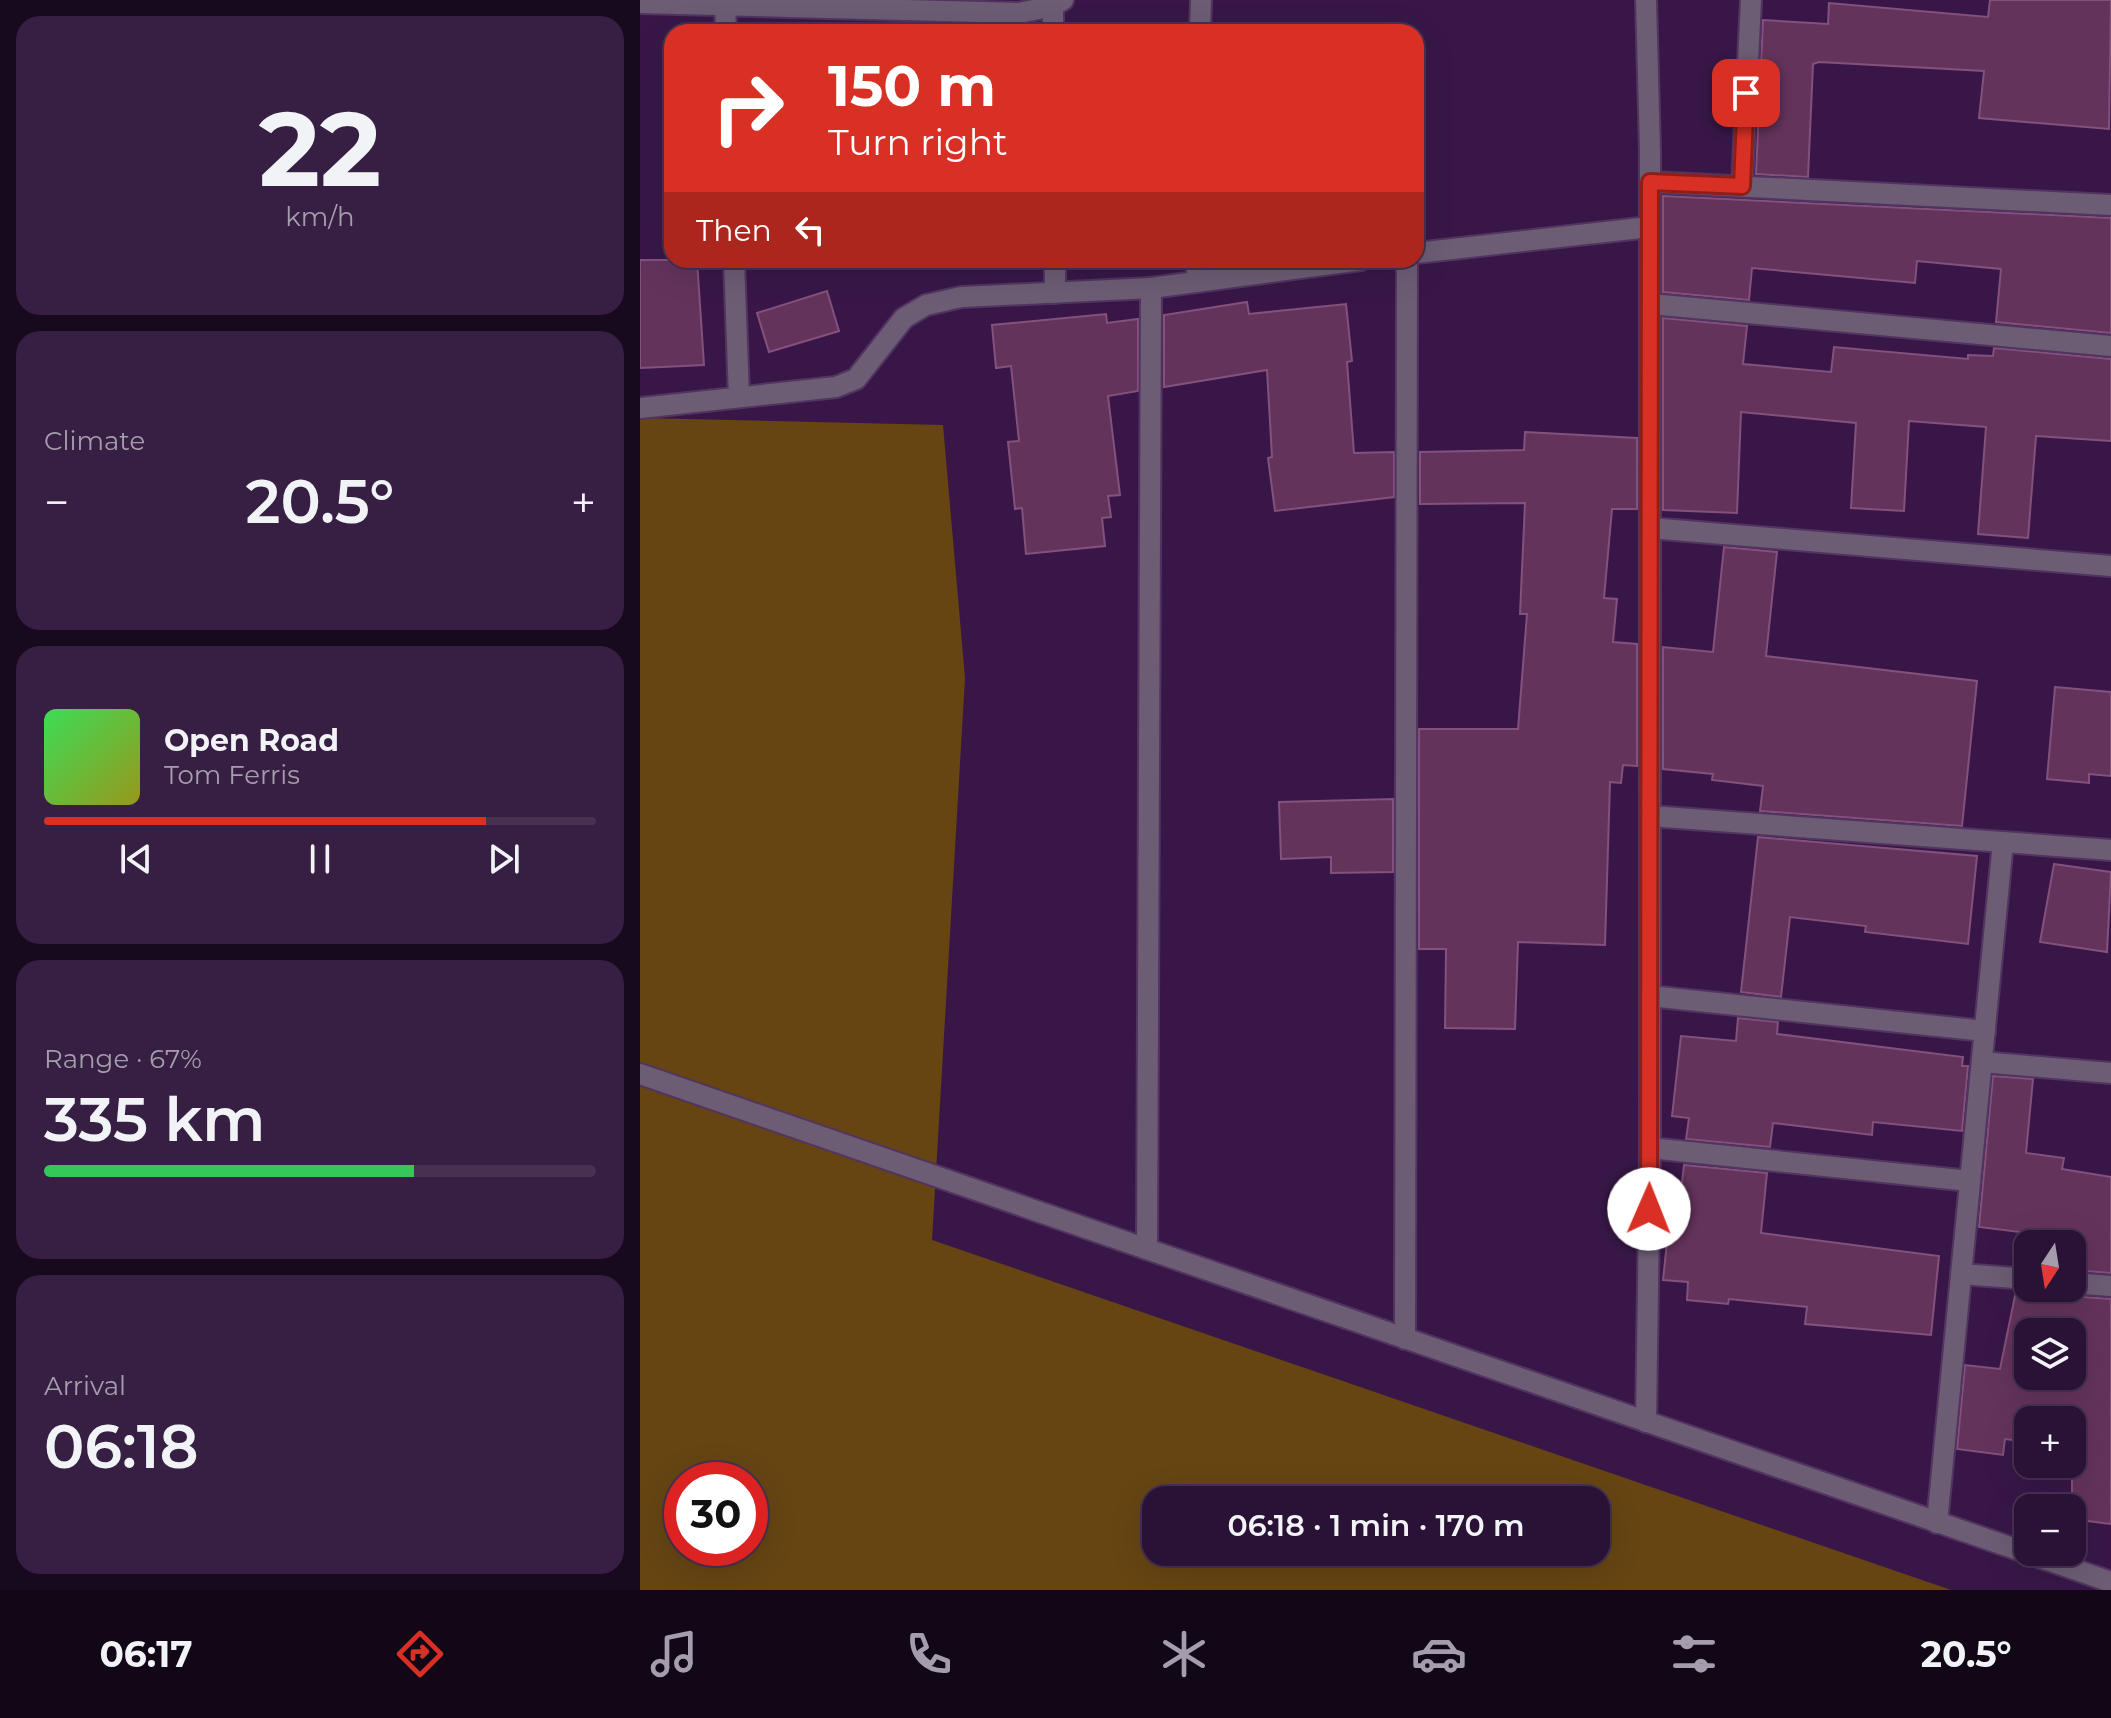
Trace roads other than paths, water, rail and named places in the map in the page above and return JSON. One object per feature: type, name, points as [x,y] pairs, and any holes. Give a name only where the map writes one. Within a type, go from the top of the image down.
[{"type":"street","points":[[1200,24],[1201,0]]},
{"type":"street","points":[[1646,0],[1650,182],[1650,1148],[1646,1422]]},
{"type":"street","points":[[1742,186],[1751,0]]},
{"type":"street","points":[[640,3],[840,4],[1019,13],[1058,3],[1054,24]]},
{"type":"street","points":[[725,4],[726,24]]},
{"type":"street","points":[[1650,182],[2111,205]]},
{"type":"street","points":[[1424,252],[1650,227]]},
{"type":"street","points":[[734,268],[739,397]]},
{"type":"street","points":[[1055,268],[1055,293]]},
{"type":"street","points":[[1197,268],[1197,282]]},
{"type":"street","points":[[640,408],[836,387],[856,379],[904,318],[926,305],[961,297],[1151,288],[1301,268]]},
{"type":"street","points":[[1405,1339],[1407,268]]},
{"type":"street","points":[[1147,1249],[1151,288]]},
{"type":"street","points":[[1650,304],[2111,346]]},
{"type":"street","points":[[1650,528],[2111,566]]},
{"type":"street","points":[[1650,816],[2111,850]]},
{"type":"street","points":[[1937,1523],[2003,842]]},
{"type":"street","points":[[1650,996],[1985,1031]]},
{"type":"street","points":[[1982,1062],[2111,1073]]},
{"type":"street","points":[[640,1074],[2111,1582]]},
{"type":"street","points":[[1650,1148],[1970,1181]]},
{"type":"street","points":[[1961,1274],[2014,1278]]},
{"type":"street","points":[[2086,1284],[2111,1286]]}]
